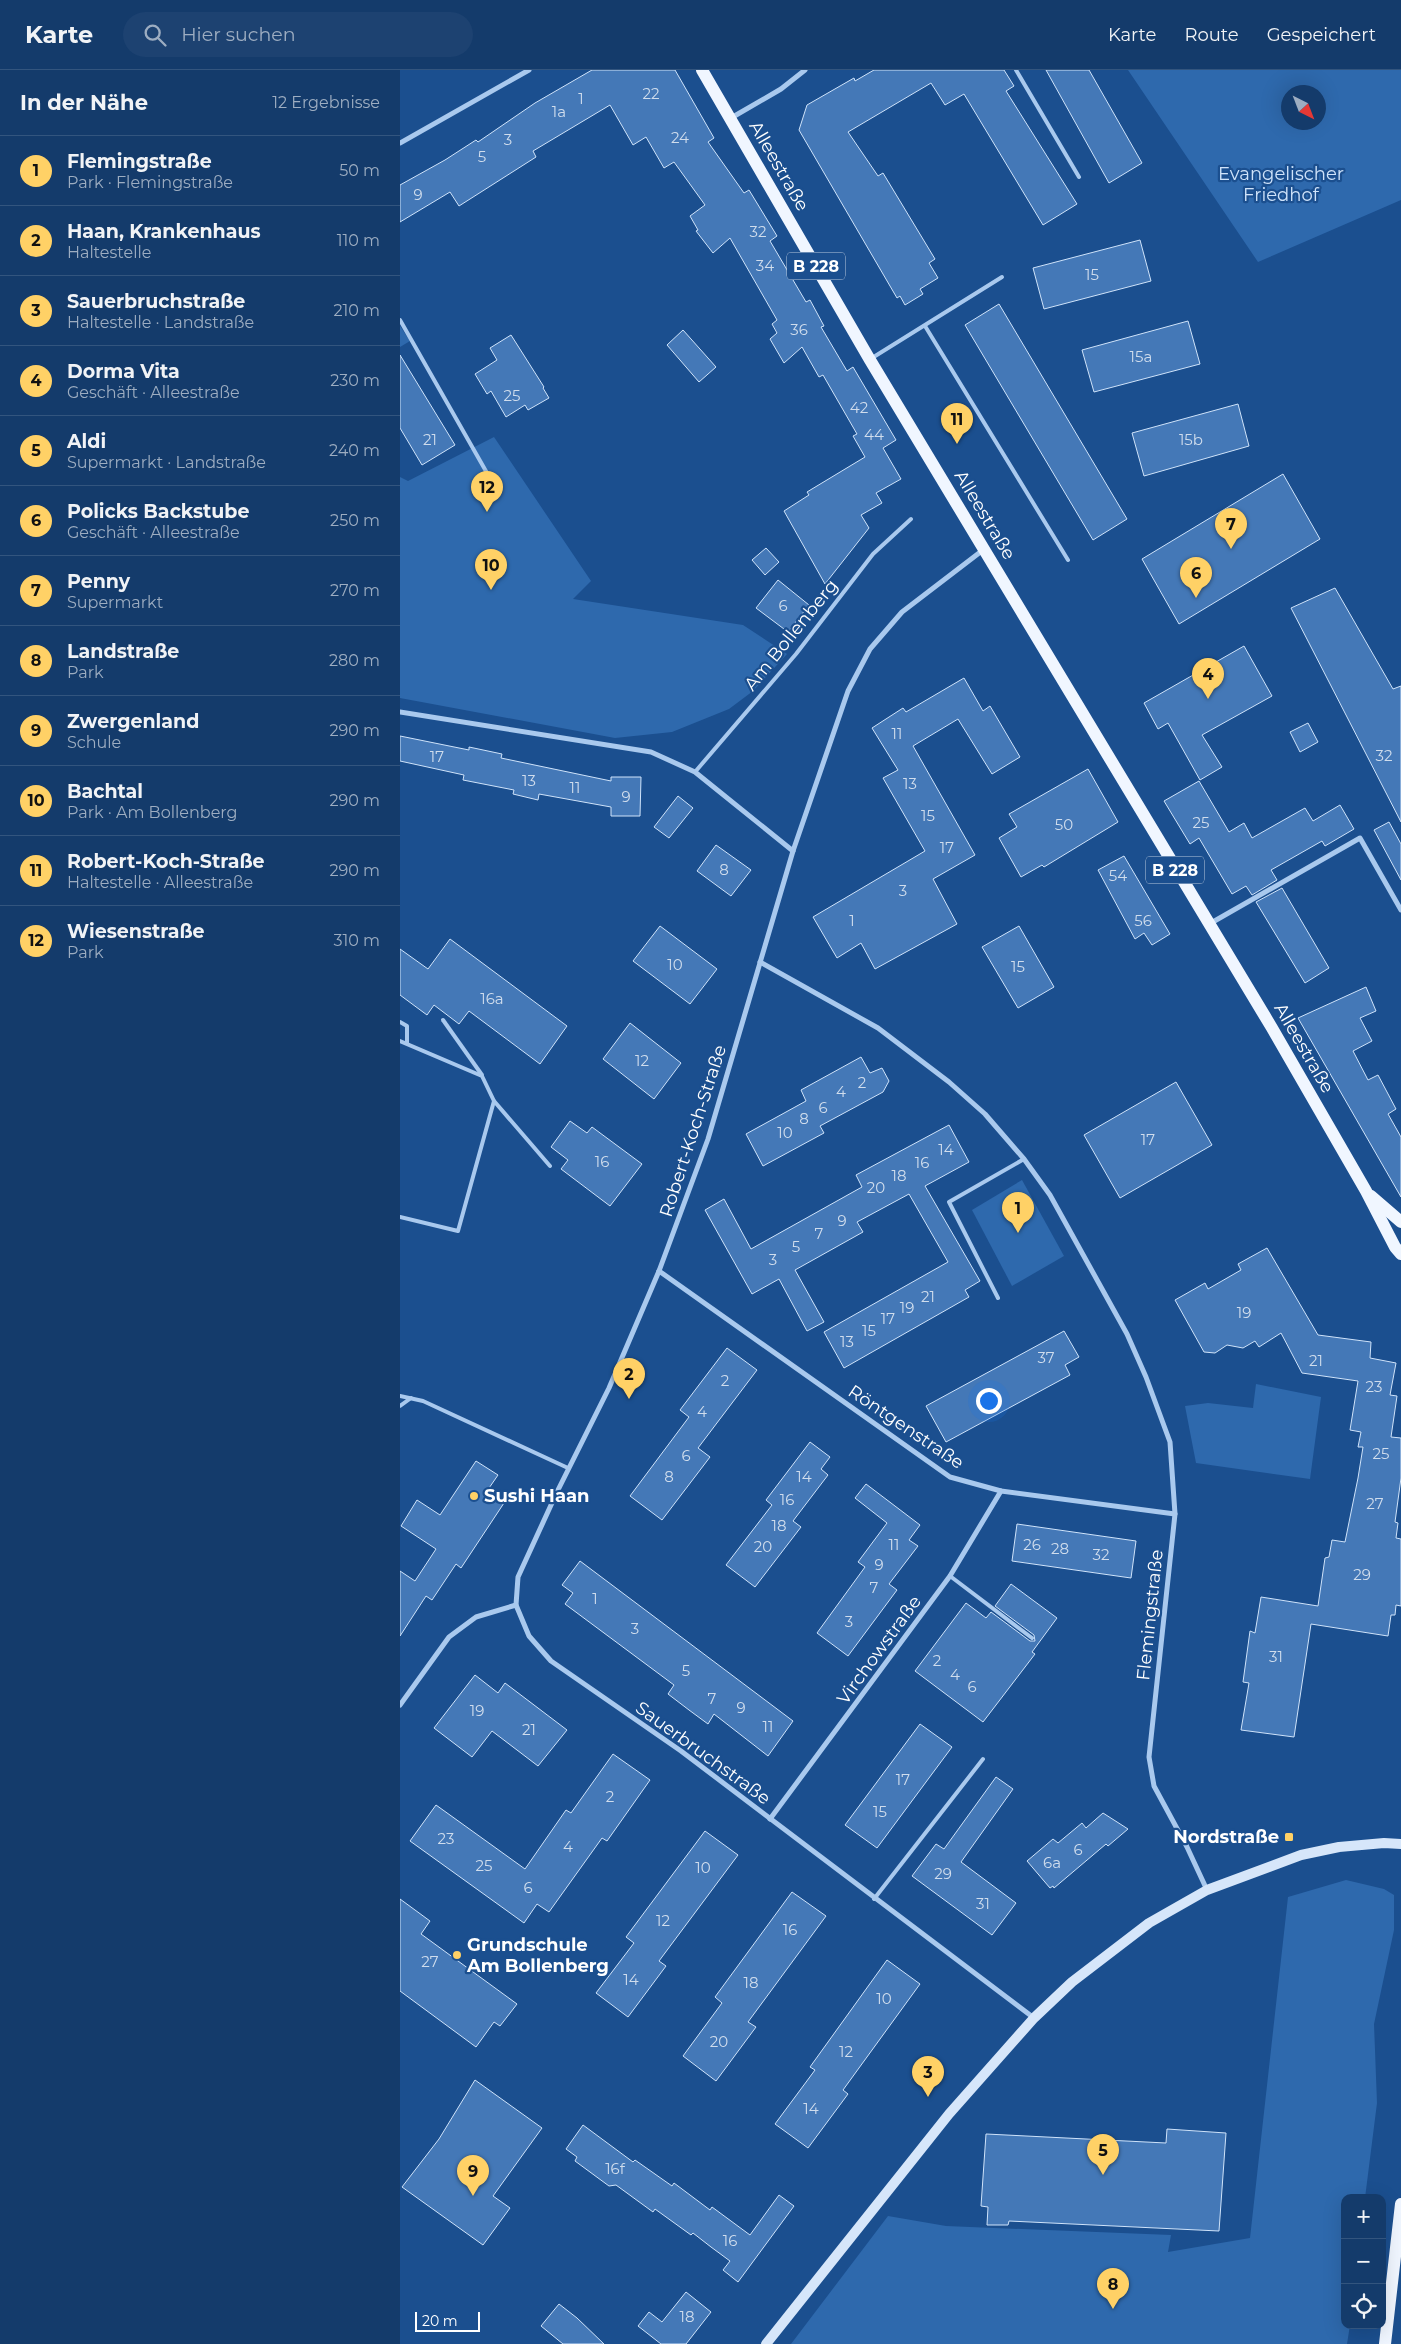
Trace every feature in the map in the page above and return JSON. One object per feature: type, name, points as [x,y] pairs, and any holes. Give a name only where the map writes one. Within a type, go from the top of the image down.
[{"type":"main road","name":"Alleestraße","points":[[702,70],[870,360],[1272,1028],[1366,1191],[1394,1247],[1401,1254]]},
{"type":"main road","name":"Alleestraße","points":[[1366,1191],[1401,1222]]},
{"type":"main road","points":[[766,2344],[943,2121],[1034,2018],[1072,1982],[1149,1923],[1207,1890],[1301,1855],[1339,1847],[1384,1843],[1401,1844]]},
{"type":"main road","points":[[1385,2344],[1401,2204]]},
{"type":"street","points":[[400,143],[529,70]]},
{"type":"street","points":[[731,118],[781,89],[805,70]]},
{"type":"street","name":"Robert-Koch-Straße","points":[[516,1605],[518,1577],[568,1468],[609,1388],[659,1271],[708,1139],[793,851],[848,691],[870,649],[902,612],[985,549]]},
{"type":"street","points":[[400,712],[651,752],[695,772],[793,851]]},
{"type":"street","points":[[1209,924],[1360,838],[1401,910]]},
{"type":"street","name":"Flemingstraße","points":[[760,962],[878,1028],[949,1082],[985,1114],[1024,1159],[1054,1202],[1127,1334],[1146,1377],[1170,1442],[1175,1514],[1150,1757],[1154,1786],[1187,1847],[1207,1890]]},
{"type":"street","name":"Röntgenstraße","points":[[659,1271],[950,1477],[1000,1492],[1175,1514]]},
{"type":"street","name":"Virchowstraße","points":[[770,1819],[950,1576],[1000,1492]]},
{"type":"street","points":[[400,1705],[448,1637],[476,1617],[516,1605]]},
{"type":"street","name":"Sauerbruchstraße","points":[[516,1605],[529,1636],[551,1661],[681,1751],[874,1899],[1034,2018]]},
{"type":"lane","points":[[1016,70],[1079,177]]},
{"type":"lane","points":[[870,360],[1002,277]]},
{"type":"lane","points":[[400,320],[486,473]]},
{"type":"lane","points":[[925,326],[1068,560]]},
{"type":"lane","name":"Am Bollenberg","points":[[695,772],[796,654],[873,554],[911,519]]},
{"type":"lane","points":[[443,1020],[482,1076],[494,1101],[550,1166]]},
{"type":"lane","points":[[400,1022],[407,1026],[407,1043]]},
{"type":"lane","points":[[400,1041],[482,1076]]},
{"type":"lane","points":[[400,1217],[458,1231],[494,1101]]},
{"type":"lane","points":[[998,1298],[949,1202],[1024,1159]]},
{"type":"lane","points":[[400,1396],[423,1400],[568,1468]]},
{"type":"lane","points":[[400,1406],[411,1398]]},
{"type":"lane","points":[[950,1576],[1032,1638]]},
{"type":"lane","points":[[874,1899],[983,1759]]},
{"type":"green space","name":"Evangelischer Friedhof","points":[[1128,70],[1401,70],[1401,200],[1258,262]]},
{"type":"green space","points":[[400,326],[410,341],[400,347]]},
{"type":"green space","points":[[494,437],[591,581],[573,599],[743,625],[787,654],[753,691],[729,709],[672,732],[615,738],[400,698],[400,477],[408,481]]},
{"type":"green space","points":[[1022,1180],[1064,1256],[1012,1286],[972,1210]]},
{"type":"green space","points":[[1256,1384],[1321,1397],[1310,1479],[1196,1463],[1185,1406],[1208,1403],[1253,1408]]},
{"type":"green space","points":[[1346,1880],[1384,1889],[1394,1895],[1394,1930],[1374,2024],[1377,2103],[1366,2194],[1341,2194],[1341,2329],[1349,2329],[1347,2344],[791,2344],[888,2216],[946,2226],[1171,2235],[1168,2252],[1250,2238],[1288,1897]]},
{"type":"building","points":[[592,70],[675,70],[714,138],[708,142],[744,193],[749,190],[777,236],[770,241],[806,302],[810,300],[824,326],[821,327],[847,371],[853,367],[896,440],[883,448],[901,479],[876,493],[882,503],[861,515],[869,528],[825,584],[784,511],[809,495],[807,492],[865,457],[853,436],[857,434],[823,375],[819,377],[802,347],[784,363],[770,339],[777,333],[772,324],[777,320],[730,238],[713,253],[696,231],[698,230],[690,216],[705,205],[674,162],[664,168],[646,137],[633,145],[610,105],[533,151],[536,157],[459,206],[450,192],[400,222],[400,185],[476,140],[478,142],[535,103]]},
{"type":"building","points":[[874,70],[1004,70],[1014,86],[1006,91],[1077,204],[1043,225],[964,94],[945,105],[931,83],[848,132],[878,176],[883,173],[935,259],[929,263],[938,278],[920,289],[923,294],[905,305],[900,296],[897,298],[799,130],[807,105],[854,78],[855,81]]},
{"type":"building","points":[[1046,70],[1089,70],[1142,163],[1109,183]]},
{"type":"building","points":[[1140,240],[1151,281],[1044,309],[1033,268]]},
{"type":"building","points":[[999,304],[1127,519],[1093,540],[965,325]]},
{"type":"building","points":[[1188,321],[1200,364],[1094,392],[1082,350]]},
{"type":"building","points":[[683,330],[716,367],[699,382],[667,345]]},
{"type":"building","points":[[511,335],[549,398],[528,410],[525,405],[506,417],[491,391],[487,394],[475,374],[497,360],[490,348]]},
{"type":"building","points":[[400,355],[455,445],[422,465],[400,428]]},
{"type":"building","points":[[1238,404],[1249,446],[1144,476],[1132,433]]},
{"type":"building","points":[[1283,474],[1320,539],[1179,624],[1142,559]]},
{"type":"building","points":[[766,548],[779,562],[765,575],[752,560]]},
{"type":"building","points":[[778,580],[809,605],[788,632],[756,608]]},
{"type":"building","points":[[1335,588],[1393,689],[1401,686],[1401,822],[1291,608]]},
{"type":"building","points":[[1244,646],[1272,696],[1202,735],[1222,767],[1200,780],[1168,723],[1158,729],[1144,703]]},
{"type":"building","points":[[964,678],[983,711],[990,706],[1020,757],[992,774],[958,719],[913,746],[975,855],[933,879],[957,924],[875,969],[861,943],[837,958],[813,917],[925,851],[883,778],[898,770],[872,728],[903,708],[906,712]]},
{"type":"building","points":[[1308,723],[1318,742],[1300,752],[1290,732]]},
{"type":"building","points":[[400,736],[469,750],[469,747],[502,754],[501,758],[611,781],[611,777],[641,777],[640,816],[611,816],[611,807],[539,794],[538,800],[513,794],[514,790],[463,780],[464,775],[400,761]]},
{"type":"building","points":[[1088,769],[1118,822],[1044,867],[1042,865],[1021,877],[999,838],[1017,827],[1009,814]]},
{"type":"building","points":[[1199,781],[1229,832],[1244,823],[1252,838],[1305,808],[1313,821],[1340,805],[1354,829],[1325,846],[1322,841],[1271,870],[1277,880],[1252,895],[1246,886],[1232,894],[1199,838],[1190,844],[1164,801]]},
{"type":"building","points":[[678,796],[693,808],[669,838],[654,827]]},
{"type":"building","points":[[1389,822],[1401,844],[1401,880],[1374,830]]},
{"type":"building","points":[[716,845],[751,870],[731,896],[697,871]]},
{"type":"building","points":[[1124,856],[1170,934],[1152,945],[1144,933],[1135,939],[1098,870]]},
{"type":"building","points":[[1282,888],[1329,968],[1305,983],[1256,902]]},
{"type":"building","points":[[660,926],[717,969],[690,1004],[633,961]]},
{"type":"building","points":[[1019,926],[1054,987],[1018,1008],[982,947]]},
{"type":"building","points":[[450,939],[567,1026],[540,1064],[469,1011],[459,1024],[434,1005],[427,1015],[400,995],[400,949],[428,969]]},
{"type":"building","points":[[1366,987],[1376,1011],[1360,1018],[1372,1041],[1353,1051],[1368,1080],[1378,1075],[1396,1109],[1388,1114],[1401,1137],[1401,1197],[1298,1018]]},
{"type":"building","points":[[630,1023],[681,1063],[654,1099],[603,1059]]},
{"type":"building","points":[[861,1057],[870,1073],[882,1068],[889,1081],[883,1092],[820,1126],[824,1133],[763,1166],[746,1134],[806,1101],[801,1090]]},
{"type":"building","points":[[1176,1082],[1212,1145],[1120,1198],[1084,1135]]},
{"type":"building","points":[[570,1121],[587,1133],[592,1127],[642,1164],[610,1206],[561,1169],[568,1160],[551,1147]]},
{"type":"building","points":[[949,1125],[969,1162],[925,1186],[980,1281],[965,1290],[969,1297],[844,1368],[824,1332],[948,1262],[909,1194],[857,1222],[863,1232],[795,1270],[824,1322],[807,1331],[779,1279],[752,1294],[705,1210],[724,1199],[751,1249],[862,1187],[856,1175]]},
{"type":"building","points":[[1267,1248],[1318,1335],[1371,1342],[1370,1358],[1396,1363],[1390,1395],[1397,1396],[1391,1437],[1401,1438],[1401,1478],[1395,1522],[1398,1523],[1396,1538],[1401,1539],[1401,1606],[1396,1605],[1395,1615],[1391,1615],[1388,1636],[1311,1624],[1294,1737],[1241,1730],[1249,1683],[1243,1682],[1250,1631],[1255,1633],[1261,1597],[1318,1606],[1325,1558],[1329,1557],[1332,1540],[1345,1542],[1358,1478],[1363,1447],[1358,1447],[1361,1432],[1350,1430],[1358,1381],[1302,1373],[1281,1333],[1259,1347],[1255,1341],[1243,1348],[1227,1345],[1215,1353],[1204,1352],[1175,1300],[1205,1283],[1208,1289],[1241,1270],[1238,1264]]},
{"type":"building","points":[[1064,1331],[1079,1357],[1065,1365],[1070,1375],[946,1442],[926,1406]]},
{"type":"building","points":[[727,1348],[757,1370],[698,1448],[710,1457],[662,1520],[630,1496],[689,1417],[680,1410]]},
{"type":"building","points":[[810,1442],[830,1457],[821,1469],[828,1475],[793,1521],[801,1527],[755,1587],[726,1565],[772,1505],[766,1500]]},
{"type":"building","points":[[476,1461],[498,1475],[487,1491],[504,1503],[461,1568],[456,1564],[432,1600],[426,1596],[400,1636],[400,1571],[415,1581],[436,1549],[401,1526],[417,1500],[440,1515]]},
{"type":"building","points":[[866,1484],[920,1525],[909,1540],[918,1546],[889,1584],[897,1590],[848,1656],[817,1633],[865,1567],[858,1562],[887,1523],[855,1498]]},
{"type":"building","points":[[1017,1524],[1136,1541],[1131,1578],[1012,1561]]},
{"type":"building","points":[[580,1561],[793,1721],[768,1756],[714,1714],[708,1724],[689,1710],[668,1694],[674,1685],[565,1604],[573,1593],[562,1585]]},
{"type":"building","points":[[1011,1584],[1057,1618],[1032,1652],[1035,1654],[983,1722],[915,1671],[966,1603],[986,1618],[991,1612],[1030,1641],[1035,1641],[1034,1635],[995,1606]]},
{"type":"building","points":[[475,1675],[498,1693],[505,1683],[567,1730],[538,1766],[492,1731],[472,1757],[434,1728]]},
{"type":"building","points":[[920,1724],[952,1747],[877,1848],[845,1825]]},
{"type":"building","points":[[613,1754],[650,1780],[607,1841],[602,1838],[549,1912],[537,1904],[524,1923],[410,1841],[436,1805],[525,1869],[566,1810],[571,1813]]},
{"type":"building","points":[[996,1777],[1013,1789],[961,1862],[1016,1903],[992,1935],[912,1876],[936,1844],[944,1849]]},
{"type":"building","points":[[1103,1813],[1128,1829],[1108,1846],[1106,1844],[1054,1888],[1053,1886],[1050,1888],[1027,1861],[1053,1839],[1058,1843],[1082,1823],[1086,1828]]},
{"type":"building","points":[[705,1831],[738,1855],[659,1961],[666,1966],[628,2017],[596,1993],[634,1943],[626,1937]]},
{"type":"building","points":[[792,1892],[826,1916],[748,2022],[756,2027],[716,2081],[683,2056],[722,2003],[715,1997]]},
{"type":"building","points":[[400,1899],[430,1921],[421,1934],[517,2004],[500,2026],[494,2022],[476,2047],[400,1991]]},
{"type":"building","points":[[887,1960],[920,1984],[843,2090],[848,2094],[808,2148],[775,2124],[815,2070],[810,2067]]},
{"type":"building","points":[[475,2080],[542,2128],[493,2196],[510,2208],[483,2245],[402,2187],[439,2139]]},
{"type":"building","points":[[583,2125],[633,2162],[635,2160],[672,2186],[674,2183],[710,2210],[712,2207],[750,2235],[779,2195],[794,2206],[738,2282],[723,2270],[730,2261],[693,2233],[691,2235],[655,2209],[653,2212],[616,2185],[609,2186],[575,2161],[577,2157],[566,2149]]},
{"type":"building","points":[[1167,2129],[1226,2133],[1219,2231],[1009,2221],[1008,2225],[987,2225],[988,2207],[981,2206],[986,2134],[1166,2143]]},
{"type":"building","points":[[686,2292],[711,2312],[686,2344],[661,2344],[638,2326],[649,2312],[662,2322]]},
{"type":"building","points":[[559,2304],[604,2344],[563,2344],[541,2326]]},
{"type":"place","name":"Robert-Koch-Straße","points":[[957,444]]},
{"type":"place","name":"Wiesenstraße","points":[[487,512]]},
{"type":"place","name":"Penny","points":[[1231,549]]},
{"type":"place","name":"Bachtal","points":[[491,590]]},
{"type":"place","name":"Policks Backstube","points":[[1196,598]]},
{"type":"place","name":"Dorma Vita","points":[[1208,699]]},
{"type":"place","name":"Flemingstraße","points":[[1018,1233]]},
{"type":"place","name":"Haan, Krankenhaus","points":[[629,1399]]},
{"type":"place","name":"Sushi Haan","points":[[474,1496]]},
{"type":"place","name":"Nordstraße","points":[[1289,1837]]},
{"type":"place","name":"Grundschule Am Bollenberg","points":[[457,1955]]},
{"type":"place","name":"Sauerbruchstraße","points":[[928,2097]]},
{"type":"place","name":"Aldi","points":[[1103,2175]]},
{"type":"place","name":"Zwergenland","points":[[473,2196]]},
{"type":"place","name":"Landstraße","points":[[1113,2309]]}]
